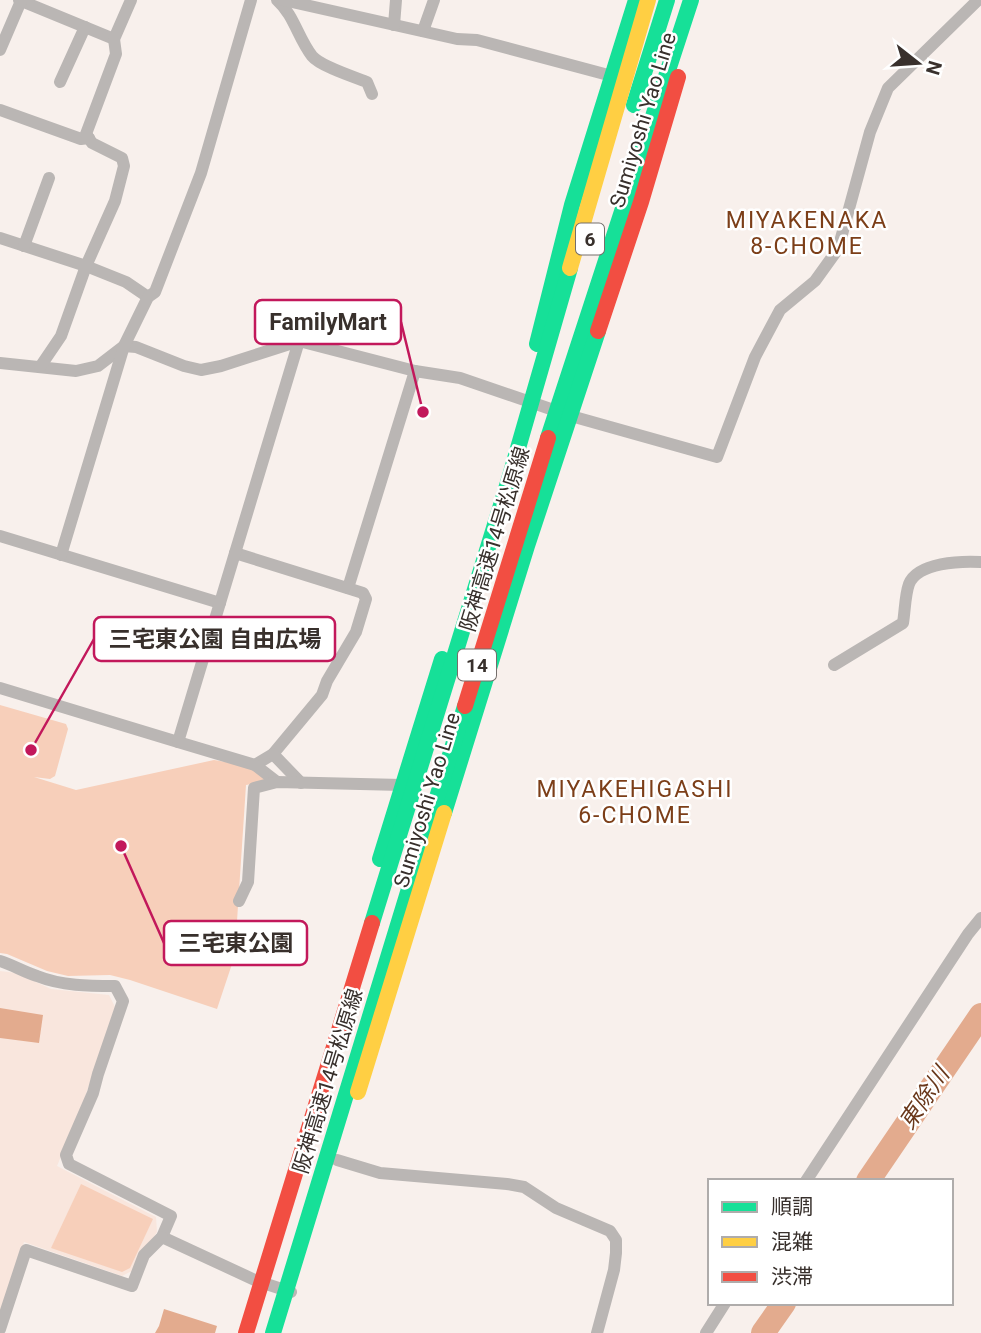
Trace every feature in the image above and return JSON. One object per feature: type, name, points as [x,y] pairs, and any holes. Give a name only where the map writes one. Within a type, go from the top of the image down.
[{"type":"main road","name":"Sumiyoshi Yao Line","points":[[244,1333],[402,785],[523,400],[572,205],[636,0]]},
{"type":"main road","name":"阪神高速14号松原線","points":[[244,1333],[510,476],[648,0]]},
{"type":"main road","name":"6","points":[[510,476],[667,0]]},
{"type":"main road","name":"阪神高速14号松原線","points":[[272,1333],[529,497],[691,0]]},
{"type":"main road","name":"Sumiyoshi Yao Line","points":[[282,1333],[527,546],[641,202],[700,0]]},
{"type":"street","points":[[0,50],[20,0],[114,39]]},
{"type":"street","points":[[40,367],[61,336],[86,266],[115,201],[124,166],[122,158],[92,143],[86,134],[116,54],[114,39],[131,0]]},
{"type":"street","points":[[61,555],[124,346],[148,297],[156,292],[201,173],[251,0]]},
{"type":"street","points":[[276,0],[286,8],[313,58],[367,82],[372,94]]},
{"type":"street","points":[[283,0],[457,39],[477,40],[612,76]]},
{"type":"street","points":[[343,14],[345,0]]},
{"type":"street","points":[[394,25],[396,0]]},
{"type":"street","points":[[423,31],[433,0]]},
{"type":"street","points":[[0,363],[76,371],[98,366],[124,346],[136,347],[201,370],[299,341],[415,371],[460,378],[571,416],[717,457],[755,357],[780,310],[815,281],[838,248],[870,132],[888,88],[978,0]]},
{"type":"street","points":[[60,82],[85,27]]},
{"type":"street","points":[[0,110],[81,139],[89,138]]},
{"type":"street","points":[[24,246],[49,178]]},
{"type":"street","points":[[0,238],[86,266],[125,282],[148,297]]},
{"type":"street","points":[[178,743],[299,341]]},
{"type":"street","points":[[348,588],[415,371]]},
{"type":"street","points":[[0,536],[220,603]]},
{"type":"street","points":[[235,553],[363,593],[366,599],[356,632],[327,681],[322,695],[273,754],[255,765]]},
{"type":"street","points":[[834,664],[903,623],[909,584],[917,572],[955,561],[981,562]]},
{"type":"street","points":[[0,688],[255,765],[277,782]]},
{"type":"street","points":[[273,754],[301,783]]},
{"type":"street","points":[[239,901],[248,882],[250,788],[277,782],[402,785],[449,800]]},
{"type":"street","points":[[807,1179],[981,918]]},
{"type":"street","points":[[0,961],[57,982],[79,986],[115,986],[123,1001],[93,1093],[66,1155],[69,1164],[171,1216],[162,1237],[144,1255],[132,1286],[26,1250],[0,1329]]},
{"type":"street","points":[[337,1160],[380,1173],[524,1187],[556,1208],[610,1231],[616,1240],[614,1270],[597,1333]]},
{"type":"street","points":[[162,1237],[257,1281],[295,1293]]},
{"type":"street","points":[[706,1333],[724,1305]]},
{"type":"shaded area","points":[[0,705],[66,724],[68,729],[55,776],[50,779],[34,777],[76,790],[214,760],[257,770],[268,781],[246,785],[232,964],[217,1009],[130,980],[110,975],[68,976],[0,953]]},
{"type":"shaded area","points":[[0,971],[17,973],[51,989],[109,995],[115,1007],[84,1100],[57,1166],[156,1217],[157,1232],[132,1271],[122,1276],[24,1242],[0,1314]]},
{"type":"shaded area","points":[[0,1008],[43,1015],[39,1043],[0,1038]]},
{"type":"shaded area","points":[[81,1184],[153,1219],[130,1268],[122,1272],[51,1248]]},
{"type":"shaded area","points":[[164,1309],[217,1326],[215,1333],[155,1333]]},
{"type":"waterway","name":"東除川","points":[[869,1179],[981,1015]]},
{"type":"waterway","name":"東除川","points":[[763,1333],[783,1305]]},
{"type":"traffic: fast","points":[[537,344],[572,205],[636,0]]},
{"type":"traffic: fast","points":[[634,105],[667,0]]},
{"type":"traffic: fast","points":[[548,438],[691,0]]},
{"type":"traffic: fast","points":[[372,923],[510,476],[570,268]]},
{"type":"traffic: fast","points":[[444,813],[527,546],[598,331]]},
{"type":"traffic: fast","points":[[380,859],[442,659]]},
{"type":"traffic: fast","points":[[273,1333],[465,706]]},
{"type":"traffic: slow","points":[[570,268],[648,0]]},
{"type":"traffic: slow","points":[[358,1092],[444,813]]},
{"type":"traffic: jam","points":[[598,331],[641,202],[678,77]]},
{"type":"traffic: jam","points":[[465,706],[548,438]]},
{"type":"traffic: jam","points":[[246,1333],[372,923]]},
{"type":"place","name":"FamilyMart","points":[[423,412]]},
{"type":"place","name":"三宅東公園 自由広場","points":[[31,750]]},
{"type":"place","name":"三宅東公園","points":[[121,846]]},
{"type":"district","name":"MIYAKENAKA 8-CHOME","points":[[807,233]]},
{"type":"district","name":"MIYAKEHIGASHI 6-CHOME","points":[[635,802]]}]
